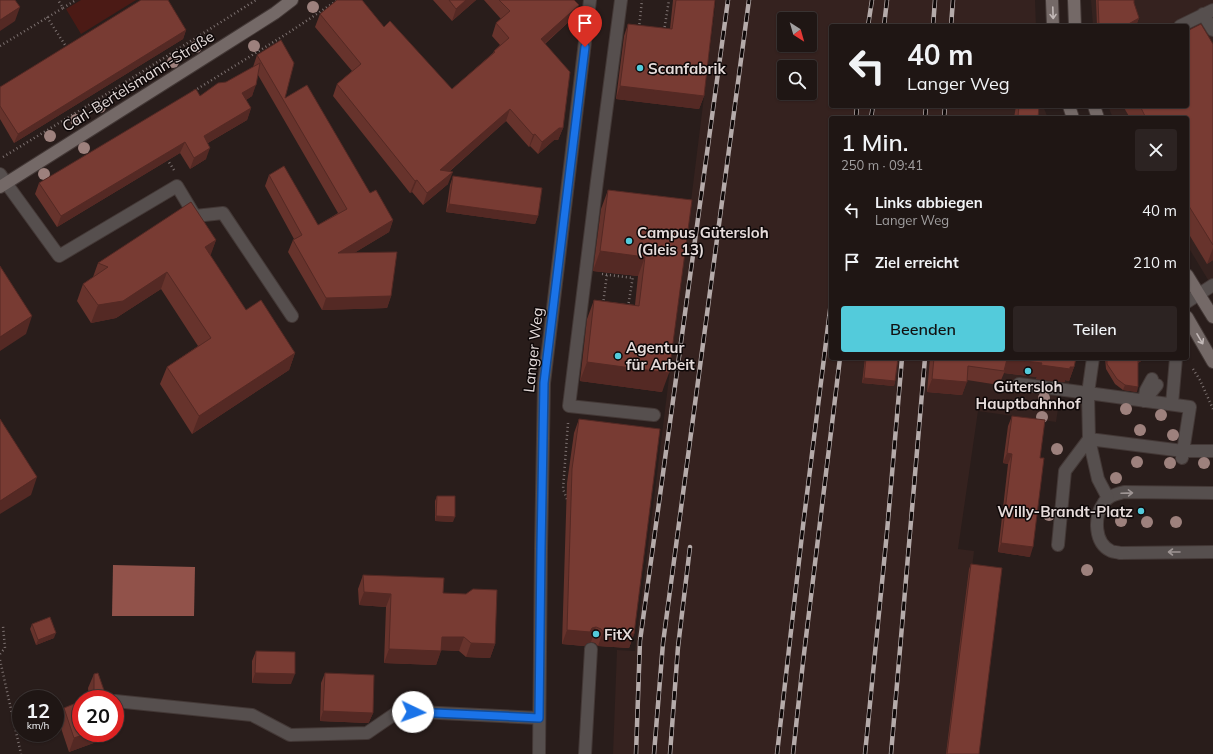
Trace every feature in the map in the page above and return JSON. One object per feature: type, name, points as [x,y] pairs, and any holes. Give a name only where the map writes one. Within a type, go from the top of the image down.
[{"type":"main road","name":"Carl-Bertelsmann-Straße","points":[[2,181],[229,42],[275,13],[292,0]]},
{"type":"main road","points":[[1052,0],[1053,24]]},
{"type":"main road","points":[[1074,0],[1075,24]]},
{"type":"main road","points":[[1189,278],[1213,317]]},
{"type":"main road","points":[[1189,320],[1213,362]]},
{"type":"street","name":"Langer Weg","points":[[539,754],[544,383],[590,0]]},
{"type":"street","points":[[621,0],[569,406],[654,415]]},
{"type":"street","points":[[1184,24],[1208,12],[1213,30]]},
{"type":"street","points":[[2,181],[59,256],[177,186],[195,216],[223,213],[292,316]]},
{"type":"street","points":[[1189,301],[1213,286]]},
{"type":"street","points":[[1093,360],[1088,393],[1089,438],[1098,479],[1108,498]]},
{"type":"street","points":[[1172,404],[1176,360]]},
{"type":"street","points":[[1144,401],[1154,382]]},
{"type":"street","points":[[1019,384],[1190,407],[1183,455]]},
{"type":"street","points":[[1089,438],[1183,455],[1213,451]]},
{"type":"street","points":[[1058,545],[1065,471],[1089,438]]},
{"type":"street","points":[[1213,493],[1124,492],[1115,494],[1108,498],[1099,510],[1097,529],[1104,545],[1110,550],[1120,552],[1213,552]]},
{"type":"street","points":[[585,754],[591,649]]},
{"type":"street","points":[[124,702],[252,715],[290,735],[367,733],[399,711],[539,718]]},
{"type":"path","points":[[58,0],[63,8]]},
{"type":"path","points":[[0,46],[76,0]]},
{"type":"path","points":[[5,156],[256,0]]},
{"type":"path","points":[[194,91],[338,0]]},
{"type":"path","points":[[638,32],[642,0]]},
{"type":"path","points":[[664,33],[669,0]]},
{"type":"path","points":[[48,18],[68,48],[61,52]]},
{"type":"path","points":[[165,156],[177,175],[177,186]]},
{"type":"path","points":[[603,306],[606,274],[633,277],[628,308]]},
{"type":"path","points":[[1190,364],[1200,380],[1213,409]]},
{"type":"path","points":[[569,406],[563,489],[569,504]]},
{"type":"path","points":[[0,654],[5,648],[3,626]]},
{"type":"path","points":[[0,660],[21,754]]},
{"type":"shaded area","points":[[81,0],[136,0],[81,34],[66,9]]},
{"type":"shaded area","points":[[716,0],[1035,0],[1036,24],[829,24],[829,108],[1044,108],[1047,116],[829,116],[829,360],[1073,360],[1069,384],[1062,383],[1056,422],[978,411],[958,549],[974,551],[972,568],[1001,571],[1002,573],[999,583],[978,754],[613,754],[617,650],[635,651]]},
{"type":"shaded area","points":[[1091,0],[1213,0],[1213,288],[1189,248],[1189,116],[1112,116],[1109,108],[1189,108],[1189,24],[1093,24]]},
{"type":"shaded area","points":[[113,565],[195,567],[194,616],[112,616]]},
{"type":"building","points":[[0,0],[15,0],[20,7],[0,20]]},
{"type":"building","points":[[141,0],[168,0],[186,30],[18,134],[0,106],[0,87]]},
{"type":"building","points":[[337,0],[362,0],[384,27],[390,21],[452,89],[509,38],[496,23],[510,11],[499,0],[574,0],[579,5],[541,39],[570,72],[563,128],[559,128],[542,142],[535,134],[533,135],[510,109],[440,170],[453,172],[427,193],[417,180],[415,181],[337,84],[361,64],[320,14]]},
{"type":"building","points":[[449,0],[466,0],[456,9]]},
{"type":"building","points":[[676,0],[715,0],[704,96],[620,86],[628,24],[672,29]]},
{"type":"building","points":[[1098,0],[1134,0],[1139,18],[1128,24],[1099,24]]},
{"type":"building","points":[[1201,24],[1213,44],[1213,245],[1189,206],[1189,116],[1145,116],[1141,108],[1189,108],[1189,30]]},
{"type":"building","points":[[281,40],[294,63],[285,98],[307,85],[370,193],[376,190],[393,220],[338,253],[397,252],[391,296],[326,298],[293,240],[302,235],[269,175],[284,166],[318,225],[347,209],[257,55]]},
{"type":"building","points":[[260,63],[256,85],[242,93],[251,108],[204,136],[210,148],[194,158],[185,142],[61,216],[39,183],[196,89],[200,96],[218,83],[226,82]]},
{"type":"building","points":[[1019,108],[1039,108],[1038,116],[1018,116]]},
{"type":"building","points":[[453,176],[542,188],[538,216],[449,204]]},
{"type":"building","points":[[608,190],[692,200],[669,373],[587,362],[594,300],[639,306],[645,257],[600,251]]},
{"type":"building","points":[[191,202],[216,240],[205,247],[246,310],[261,300],[295,353],[199,416],[167,367],[211,338],[167,272],[123,301],[98,305],[83,284],[108,267],[98,263]]},
{"type":"building","points":[[0,266],[32,316],[0,337]]},
{"type":"building","points":[[866,360],[898,360],[895,381],[864,378]]},
{"type":"building","points":[[934,360],[1007,360],[1004,371],[968,366],[967,382],[932,379]]},
{"type":"building","points":[[1016,360],[1076,360],[1074,367],[1070,367],[1070,369],[1041,365],[1042,363]]},
{"type":"building","points":[[1107,360],[1138,360],[1138,387],[1125,385],[1117,379],[1107,364]]},
{"type":"building","points":[[1012,416],[1045,420],[1040,458],[1044,458],[1033,547],[1001,543],[1012,454],[1007,453]]},
{"type":"building","points":[[0,419],[37,477],[0,501]]},
{"type":"building","points":[[579,419],[660,429],[634,634],[603,632],[601,629],[596,627],[592,628],[590,632],[567,630],[572,469]]},
{"type":"building","points":[[437,496],[455,496],[455,517],[436,516]]},
{"type":"building","points":[[971,564],[1002,568],[979,754],[947,754]]},
{"type":"building","points":[[363,575],[444,578],[443,593],[466,594],[473,589],[497,590],[495,644],[471,643],[464,637],[442,637],[441,651],[389,649],[391,594],[364,592]]},
{"type":"building","points":[[50,617],[56,633],[38,640],[32,624]]},
{"type":"building","points":[[256,651],[295,652],[295,674],[255,673]]},
{"type":"building","points":[[98,673],[104,690],[94,690],[94,674]]},
{"type":"building","points":[[325,673],[374,675],[373,713],[323,711]]},
{"type":"building","points":[[72,705],[72,732],[64,708]]},
{"type":"railway","points":[[636,754],[640,641],[728,0]]},
{"type":"railway","points":[[654,754],[663,643],[749,0]]},
{"type":"railway","points":[[868,24],[872,0]]},
{"type":"railway","points":[[884,24],[887,0]]},
{"type":"railway","points":[[933,24],[935,0]]},
{"type":"railway","points":[[951,24],[953,0]]},
{"type":"railway","points":[[856,116],[857,108]]},
{"type":"railway","points":[[871,116],[873,108]]},
{"type":"railway","points":[[925,116],[926,108]]},
{"type":"railway","points":[[944,116],[945,108]]},
{"type":"railway","points":[[777,754],[829,318]]},
{"type":"railway","points":[[793,754],[840,360]]},
{"type":"railway","points":[[865,754],[887,532],[902,360]]},
{"type":"railway","points":[[891,754],[925,360]]},
{"type":"railway","points":[[670,754],[678,647],[690,547]]},
{"type":"place","name":"Scanfabrik","points":[[640,68]]},
{"type":"place","name":"Campus Gütersloh (Gleis 13)","points":[[629,241]]},
{"type":"place","name":"Agentur für Arbeit","points":[[618,356]]},
{"type":"place","name":"Gütersloh Hauptbahnhof","points":[[1028,371]]},
{"type":"place","name":"Willy-Brandt-Platz","points":[[1141,511]]},
{"type":"place","name":"FitX","points":[[596,634]]},
{"type":"route","points":[[413,712],[539,718],[544,383],[585,47]]}]
